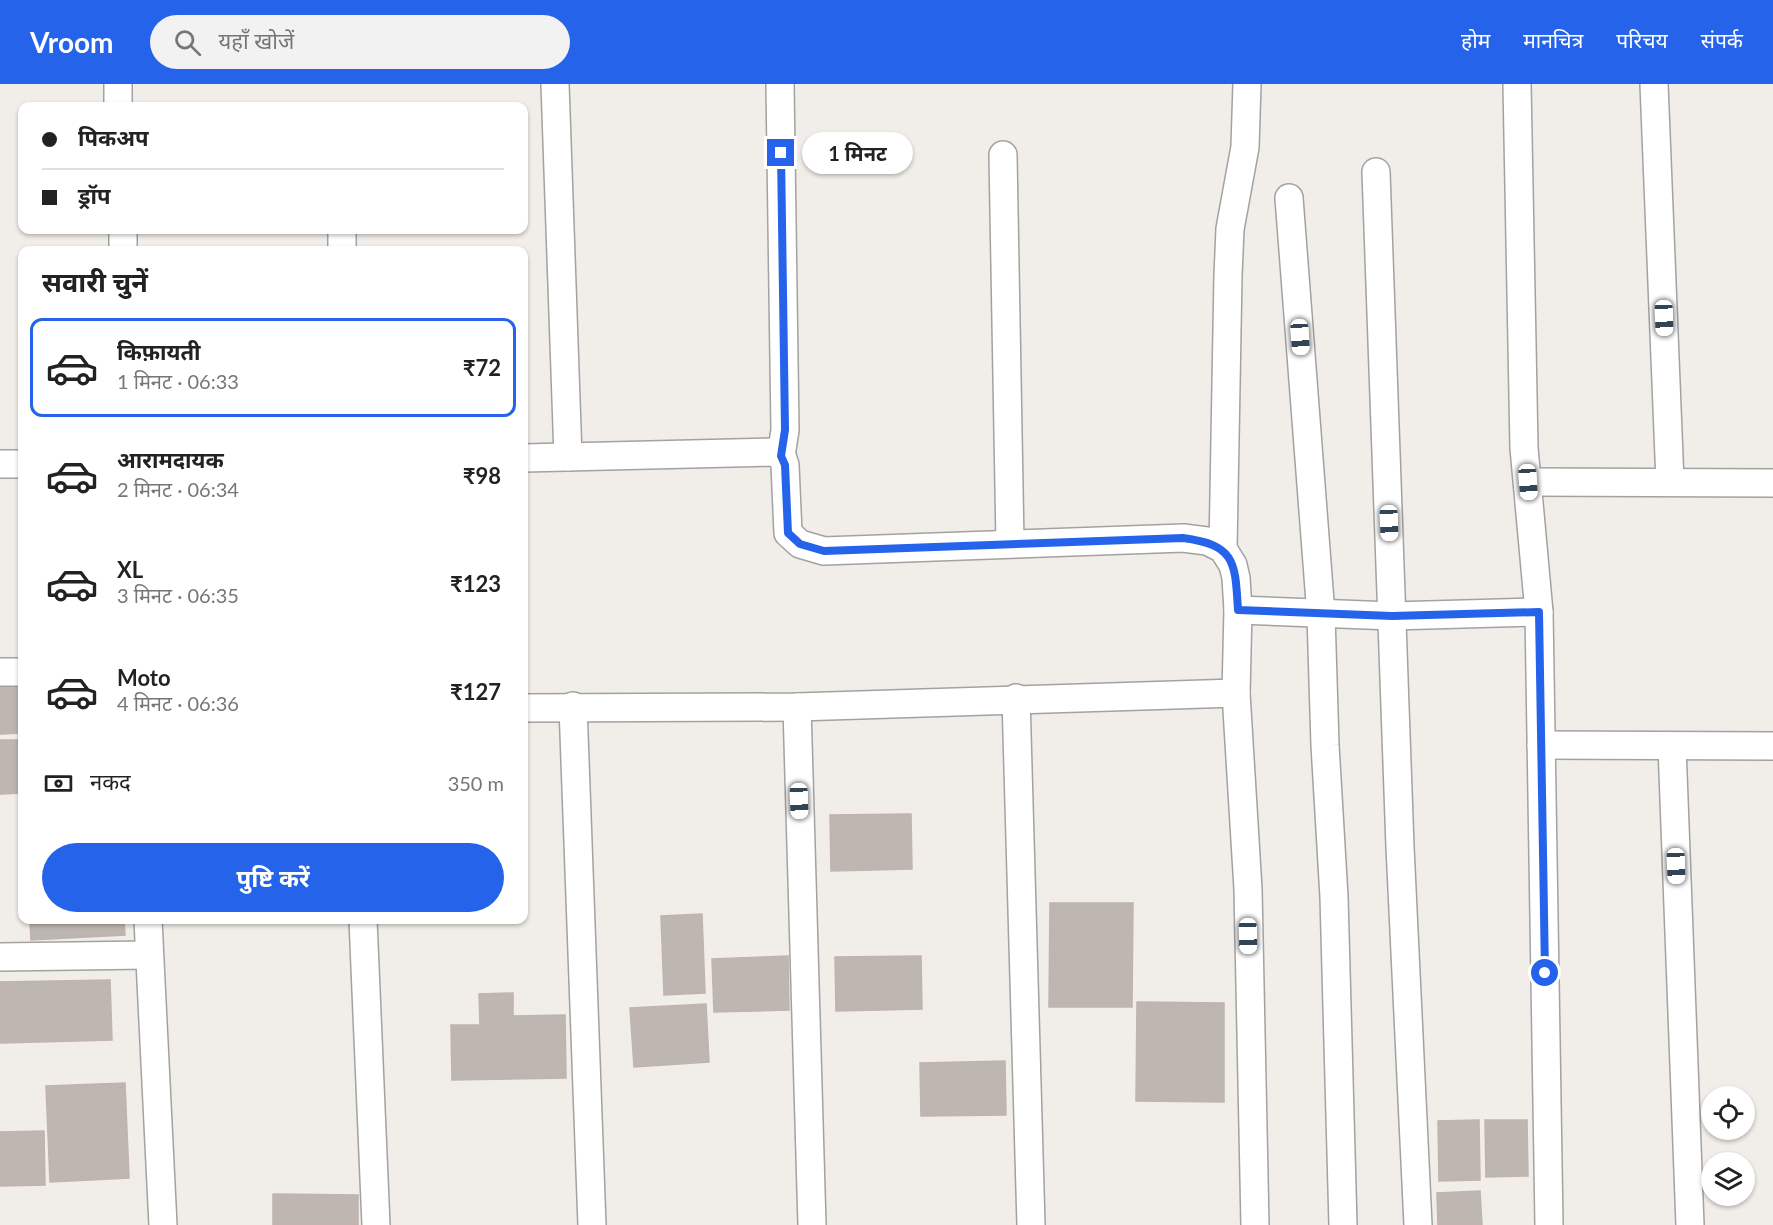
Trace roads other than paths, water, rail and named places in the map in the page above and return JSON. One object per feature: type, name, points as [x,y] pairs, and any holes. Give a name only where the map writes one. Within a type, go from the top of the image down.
[{"type":"street","points":[[117,84],[118,102]]},
{"type":"street","points":[[555,84],[568,456]]},
{"type":"street","points":[[780,84],[785,430],[781,456],[785,465],[788,533],[800,544],[824,551],[1183,538],[1207,541],[1223,549],[1233,565],[1238,610],[1236,693],[1248,889],[1255,1225]]},
{"type":"street","points":[[1223,549],[1230,229],[1245,147],[1247,84]]},
{"type":"street","points":[[1517,84],[1524,448],[1539,612],[1549,1225]]},
{"type":"street","points":[[1654,84],[1670,482]]},
{"type":"street","points":[[1003,155],[1010,543]]},
{"type":"street","points":[[1376,172],[1418,1225]]},
{"type":"street","points":[[1289,198],[1321,615],[1325,745],[1334,897],[1343,1225]]},
{"type":"street","points":[[528,458],[764,451],[781,456]]},
{"type":"street","points":[[0,464],[18,464]]},
{"type":"street","points":[[1528,482],[1773,483]]},
{"type":"street","points":[[1238,610],[1392,616],[1539,612]]},
{"type":"street","points":[[0,672],[18,672]]},
{"type":"street","points":[[528,708],[797,707],[1016,698],[1236,693]]},
{"type":"street","points":[[1016,698],[1031,1225]]},
{"type":"street","points":[[573,706],[592,1225]]},
{"type":"street","points":[[797,707],[812,1225]]},
{"type":"street","points":[[1541,745],[1773,746]]},
{"type":"street","points":[[1672,746],[1690,1225]]},
{"type":"street","points":[[148,924],[163,1225]]},
{"type":"street","points":[[363,924],[376,1225]]},
{"type":"street","points":[[0,957],[148,954]]}]
